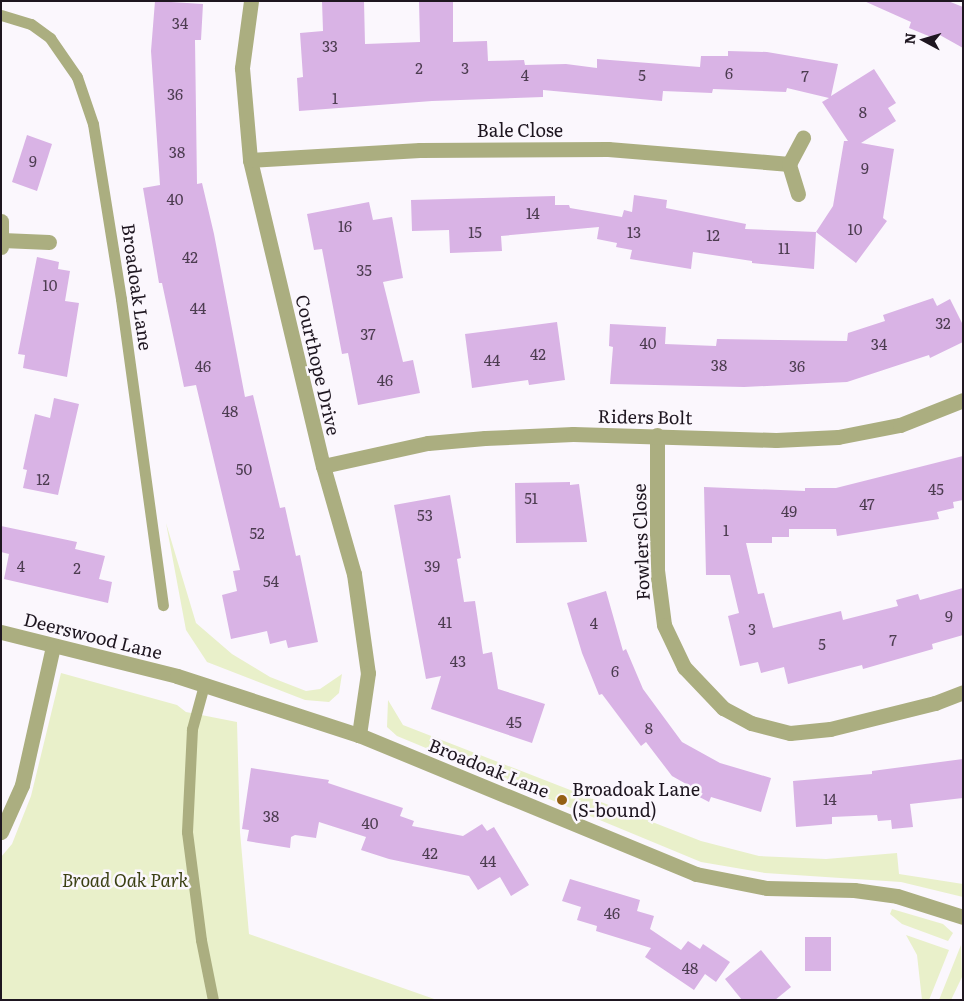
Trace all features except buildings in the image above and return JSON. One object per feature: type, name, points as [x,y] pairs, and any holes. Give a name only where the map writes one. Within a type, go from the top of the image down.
[{"type":"street","name":"Courthope Drive","points":[[251,1],[242,68],[250,160],[323,466],[354,574],[366,663],[359,735]]},
{"type":"street","points":[[798,194],[789,164],[803,138]]},
{"type":"street","name":"Bale Close","points":[[250,160],[420,150],[608,149],[789,164]]},
{"type":"street","points":[[1,221],[2,244],[49,242]]},
{"type":"street","name":"Riders Bolt","points":[[323,466],[428,443],[573,434],[776,440],[838,437],[900,425],[963,400]]},
{"type":"street","name":"Fowlers Close","points":[[657,435],[657,570],[664,625],[684,667],[723,708],[751,723],[790,733],[830,729],[935,703],[963,692]]},
{"type":"street","name":"Deerswood Lane","points":[[1,632],[176,676]]},
{"type":"street","points":[[1,832],[22,785],[53,646]]},
{"type":"street","name":"Broadoak Lane","points":[[176,676],[359,735],[696,874],[767,888],[854,890],[897,896],[963,916]]},
{"type":"lane","name":"Broadoak Lane","points":[[1,15],[31,24],[50,38],[77,77],[93,124],[162,605]]},
{"type":"lane","points":[[204,685],[192,729],[187,832],[201,940],[213,1000]]},
{"type":"green space","points":[[166,523],[196,623],[232,654],[270,677],[306,691],[320,689],[342,674],[339,693],[329,702],[305,700],[207,662],[186,630]]},
{"type":"green space","name":"Broad Oak Park","points":[[61,673],[177,705],[186,712],[237,722],[240,832],[249,934],[437,1000],[1,1000],[1,857],[12,844],[31,796]]},
{"type":"green space","points":[[388,700],[403,725],[701,841],[759,856],[826,859],[897,853],[899,874],[963,884],[963,897],[901,882],[765,873],[701,862],[397,736],[387,727]]},
{"type":"green space","points":[[892,909],[943,924],[953,933],[948,941],[902,924],[890,914]]},
{"type":"green space","points":[[906,935],[949,950],[929,1000],[922,1000],[917,955]]},
{"type":"green space","points":[[961,945],[962,977],[951,1000],[939,1000]]},
{"type":"place","name":"Broadoak Lane (S-bound)","points":[[562,800]]}]
